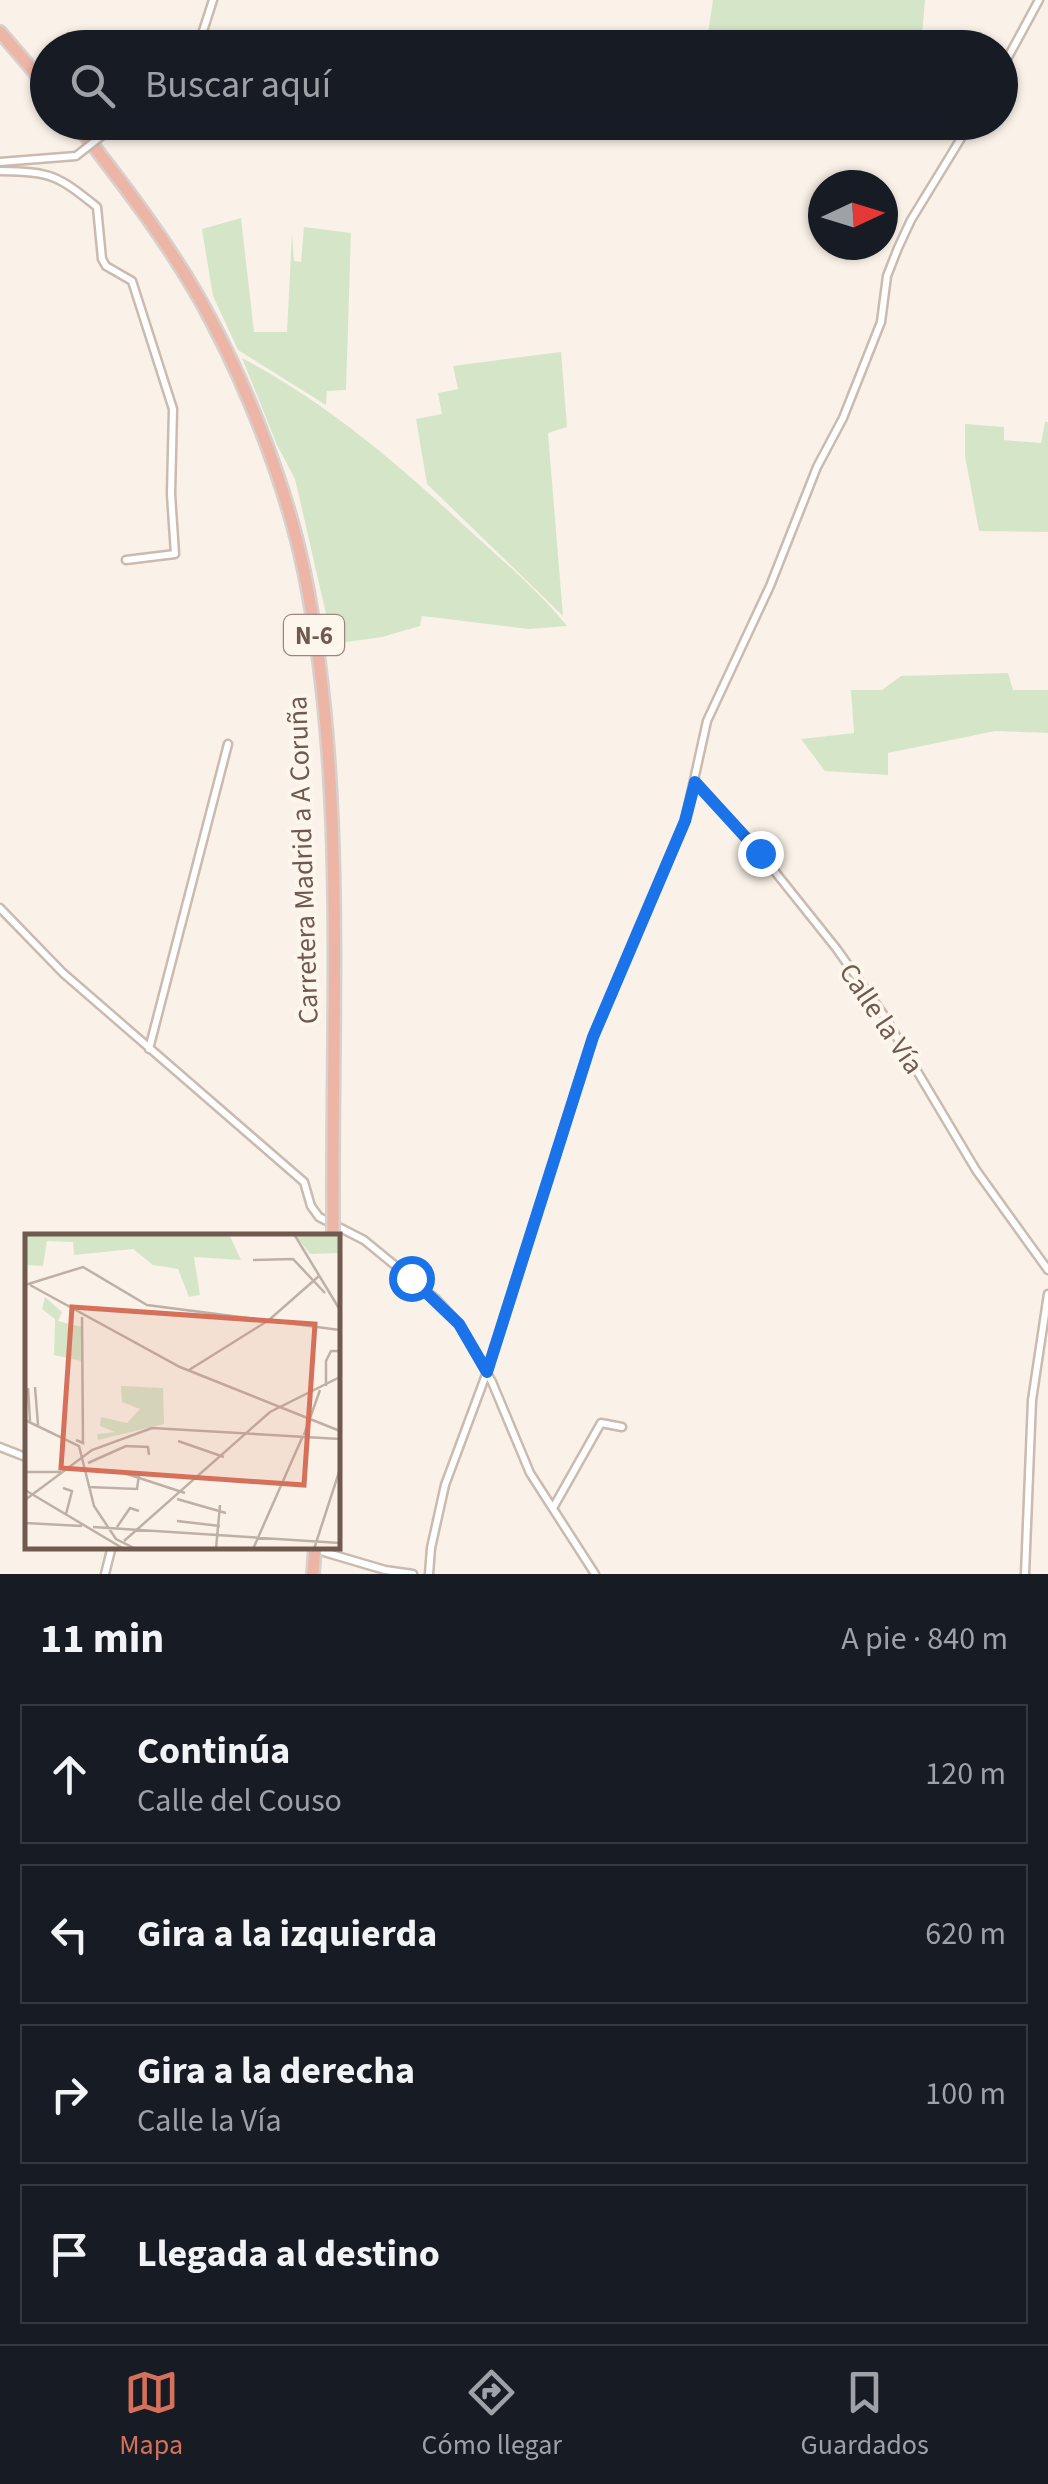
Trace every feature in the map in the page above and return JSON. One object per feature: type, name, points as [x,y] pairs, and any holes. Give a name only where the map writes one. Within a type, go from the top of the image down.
[{"type":"highway","points":[[0,33],[30,67]]},
{"type":"highway","name":"Carretera Madrid a A Coruña","points":[[89,140],[130,192],[212,321],[274,472],[303,568],[320,666],[332,840],[332,1234]]},
{"type":"highway","points":[[313,1574],[320,1549]]},
{"type":"street","points":[[203,30],[214,0]]},
{"type":"street","points":[[1018,39],[1039,0]]},
{"type":"street","points":[[0,162],[76,156],[96,140]]},
{"type":"street","points":[[430,1574],[431,1548],[445,1485],[487,1372],[593,1037],[685,821],[707,721],[770,586],[817,467],[843,418],[881,322],[887,276],[910,220],[959,140]]},
{"type":"street","points":[[0,170],[43,172],[58,177],[97,207],[102,259],[106,266],[132,281],[160,362],[173,409],[171,494],[175,554],[126,560]]},
{"type":"street","points":[[149,1049],[228,744]]},
{"type":"street","name":"Calle la Vía","points":[[695,782],[760,853],[836,948],[883,1014],[976,1170],[1048,1270]]},
{"type":"street","points":[[0,908],[63,973],[304,1182],[315,1213],[358,1235],[436,1299],[459,1324],[487,1372],[530,1473],[596,1574]]},
{"type":"street","points":[[1024,1574],[1032,1400],[1048,1294]]},
{"type":"street","points":[[553,1508],[601,1424],[622,1427]]},
{"type":"street","points":[[0,1447],[25,1457]]},
{"type":"street","points":[[105,1574],[111,1549]]},
{"type":"street","points":[[320,1549],[385,1570],[413,1574]]},
{"type":"green space","points":[[713,0],[925,0],[922,30],[709,30]]},
{"type":"green space","points":[[241,218],[254,332],[287,332],[292,233],[294,261],[301,262],[304,227],[351,233],[346,390],[327,391],[326,405],[238,350],[213,296],[202,229]]},
{"type":"green space","points":[[561,352],[567,427],[548,433],[563,616],[427,484],[416,419],[442,414],[438,393],[458,389],[453,366]]},
{"type":"green space","points":[[242,358],[303,395],[388,458],[519,576],[567,626],[528,629],[422,616],[420,626],[382,637],[333,644],[295,479]]},
{"type":"green space","points":[[1045,422],[1048,532],[979,531],[965,456],[965,424],[1004,427],[1004,440],[1041,443]]},
{"type":"green space","points":[[1008,673],[1013,690],[1048,690],[1048,733],[995,731],[888,753],[888,775],[825,771],[801,739],[854,733],[851,690],[882,690],[901,676]]},
{"type":"route","points":[[411,1278],[459,1324],[487,1372],[593,1037],[685,821],[695,782],[760,853]]}]
